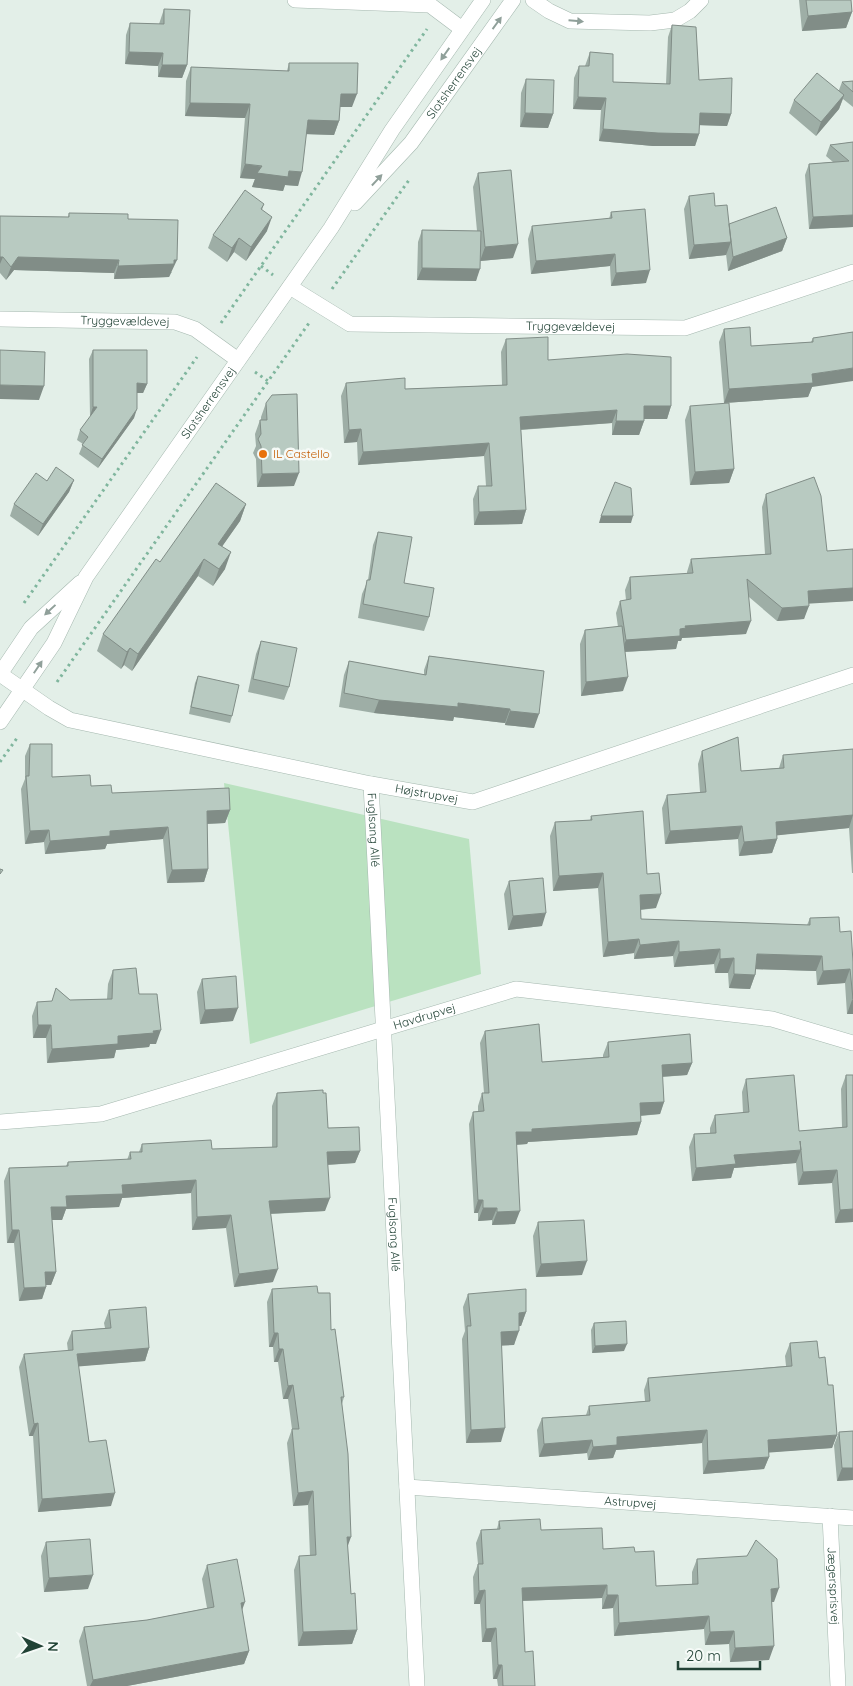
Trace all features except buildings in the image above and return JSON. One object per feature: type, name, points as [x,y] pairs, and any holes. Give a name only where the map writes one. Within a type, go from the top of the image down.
[{"type":"street","points":[[295,0],[432,6],[462,29]]},
{"type":"street","name":"Slotsherrensvej","points":[[0,722],[54,643],[86,577],[332,228],[392,130],[483,0]]},
{"type":"street","name":"Slotsherrensvej","points":[[332,228],[411,143],[514,0]]},
{"type":"street","points":[[533,0],[549,11],[570,21],[650,23],[675,20],[690,11],[701,0]]},
{"type":"street","name":"Tryggevældevej","points":[[290,287],[350,324],[685,328],[853,272]]},
{"type":"street","name":"Tryggevældevej","points":[[0,319],[175,322],[195,329],[238,360]]},
{"type":"street","name":"Slotsherrensvej","points":[[0,674],[32,628],[86,577]]},
{"type":"street","name":"Højstrupvej","points":[[0,674],[41,703],[70,720],[371,784],[473,802],[853,675]]},
{"type":"street","name":"Fuglsang Allé","points":[[371,784],[407,1487],[415,1686]]},
{"type":"street","name":"Havdrupvej","points":[[0,1122],[101,1114],[516,989],[772,1019],[853,1043]]},
{"type":"street","name":"Astrupvej","points":[[407,1487],[853,1518]]},
{"type":"street","name":"Jægersprisvej","points":[[830,1516],[838,1686]]},
{"type":"path","points":[[23,605],[210,339],[432,6]]},
{"type":"path","points":[[41,703],[411,178]]},
{"type":"path","points":[[0,762],[18,737]]},
{"type":"green space","points":[[224,783],[469,839],[481,974],[250,1044]]},
{"type":"place","name":"IL Castello","points":[[263,454]]}]
